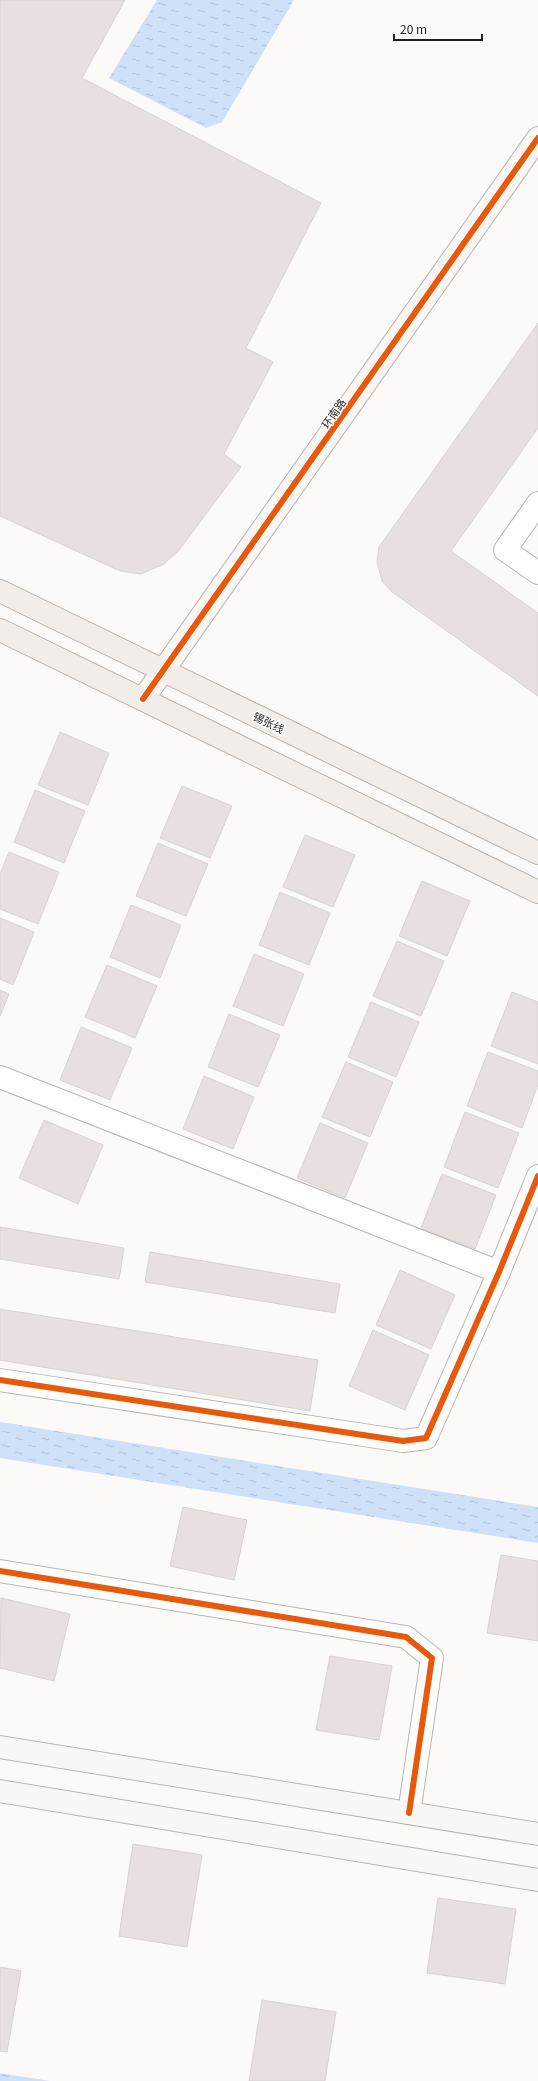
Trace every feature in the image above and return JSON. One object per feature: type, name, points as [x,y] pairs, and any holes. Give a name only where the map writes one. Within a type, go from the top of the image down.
[{"type":"main road","name":"锡张线","points":[[0,591],[538,853]]},
{"type":"main road","points":[[0,630],[538,892]]},
{"type":"street","name":"环南路","points":[[143,699],[538,138]]},
{"type":"street","points":[[538,503],[505,550],[538,573]]},
{"type":"street","points":[[0,1077],[499,1272]]},
{"type":"street","points":[[0,1380],[402,1441],[426,1438],[499,1272],[538,1176]]},
{"type":"street","points":[[0,1570],[406,1637],[432,1658],[409,1813]]},
{"type":"street","points":[[0,1747],[538,1834]]},
{"type":"street","points":[[0,1792],[538,1880]]},
{"type":"water","points":[[157,0],[294,0],[222,122],[206,128],[109,78]]},
{"type":"water","points":[[0,1422],[538,1507],[538,1543],[0,1458]]},
{"type":"water","points":[[0,2073],[50,2081],[0,2081]]},
{"type":"building","points":[[0,0],[125,0],[82,78],[321,203],[246,348],[273,362],[224,454],[241,467],[180,549],[164,564],[141,574],[120,571],[0,516]]},
{"type":"building","points":[[538,323],[538,428],[451,551],[538,613],[538,696],[392,592],[382,581],[377,562],[379,547]]},
{"type":"building","points":[[60,732],[109,753],[88,805],[38,785]]},
{"type":"building","points":[[182,786],[232,806],[210,858],[160,838]]},
{"type":"building","points":[[35,790],[85,811],[64,863],[14,842]]},
{"type":"building","points":[[305,835],[355,855],[333,907],[283,887]]},
{"type":"building","points":[[158,843],[208,864],[186,916],[136,896]]},
{"type":"building","points":[[9,852],[59,872],[38,924],[0,909],[0,874]]},
{"type":"building","points":[[422,881],[470,901],[447,956],[399,936]]},
{"type":"building","points":[[280,892],[330,913],[309,965],[259,945]]},
{"type":"building","points":[[131,905],[181,925],[160,978],[110,957]]},
{"type":"building","points":[[0,918],[34,932],[13,985],[0,979]]},
{"type":"building","points":[[397,941],[444,961],[421,1016],[373,996]]},
{"type":"building","points":[[254,954],[304,974],[283,1026],[233,1006]]},
{"type":"building","points":[[107,965],[157,986],[135,1038],[85,1017]]},
{"type":"building","points":[[0,990],[9,994],[0,1016]]},
{"type":"building","points":[[512,992],[538,1002],[538,1064],[491,1046]]},
{"type":"building","points":[[371,1002],[419,1022],[396,1077],[348,1057]]},
{"type":"building","points":[[229,1014],[280,1035],[258,1087],[208,1067]]},
{"type":"building","points":[[81,1027],[132,1048],[110,1100],[60,1080]]},
{"type":"building","points":[[488,1052],[538,1071],[538,1085],[522,1128],[467,1106]]},
{"type":"building","points":[[346,1062],[393,1082],[370,1137],[322,1117]]},
{"type":"building","points":[[204,1076],[254,1097],[233,1149],[183,1129]]},
{"type":"building","points":[[465,1112],[519,1133],[498,1188],[444,1167]]},
{"type":"building","points":[[44,1120],[103,1145],[78,1204],[19,1178]]},
{"type":"building","points":[[320,1123],[368,1143],[345,1198],[297,1178]]},
{"type":"building","points":[[442,1174],[496,1195],[475,1249],[421,1228]]},
{"type":"building","points":[[0,1227],[124,1248],[119,1279],[0,1259]]},
{"type":"building","points":[[150,1252],[340,1284],[335,1313],[145,1282]]},
{"type":"building","points":[[400,1270],[455,1295],[431,1349],[376,1325]]},
{"type":"building","points":[[0,1309],[318,1360],[310,1411],[0,1360]]},
{"type":"building","points":[[373,1330],[429,1355],[405,1410],[349,1386]]},
{"type":"building","points":[[183,1507],[247,1520],[234,1580],[170,1566]]},
{"type":"building","points":[[501,1555],[538,1561],[538,1641],[487,1633]]},
{"type":"building","points":[[1,1598],[70,1614],[54,1681],[0,1668]]},
{"type":"building","points":[[330,1656],[392,1666],[379,1740],[316,1730]]},
{"type":"building","points":[[133,1844],[202,1855],[187,1947],[119,1936]]},
{"type":"building","points":[[438,1898],[516,1909],[505,1984],[427,1973]]},
{"type":"building","points":[[0,1967],[21,1971],[7,2052],[0,2051]]},
{"type":"building","points":[[262,2000],[336,2012],[325,2081],[249,2081]]},
{"type":"cycle path","points":[[143,699],[538,138]]},
{"type":"cycle path","points":[[0,1380],[403,1441],[426,1438],[499,1272],[538,1176]]},
{"type":"cycle path","points":[[0,1571],[406,1637],[432,1658],[409,1813]]}]
